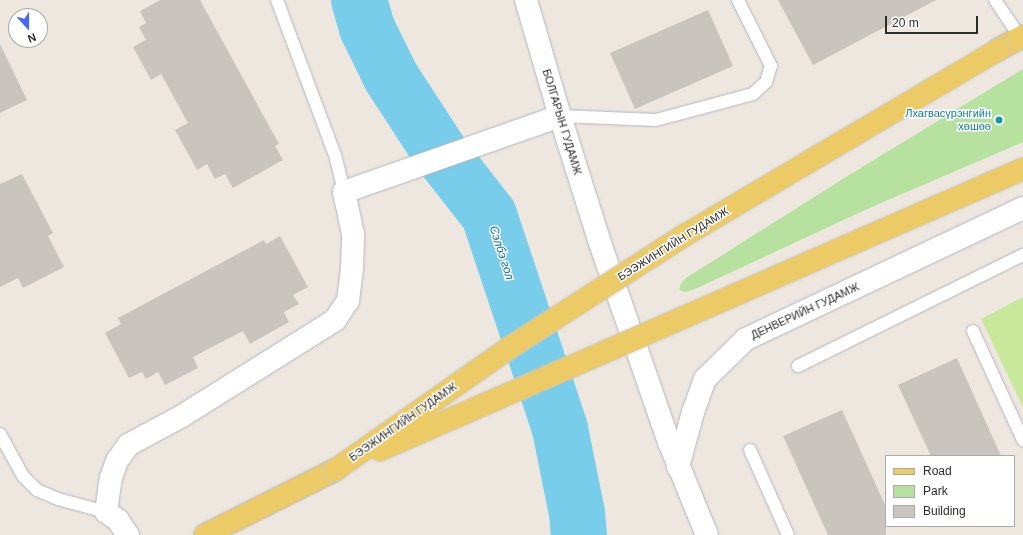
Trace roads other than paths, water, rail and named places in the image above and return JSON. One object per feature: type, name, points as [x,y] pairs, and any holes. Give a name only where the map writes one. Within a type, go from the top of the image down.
[{"type":"main road","name":"БЭЭЖИНГИЙН ГУДАМЖ","points":[[335,470],[509,348],[685,235],[1021,36]]},
{"type":"main road","name":"БЭЭЖИНГИЙН ГУДАМЖ","points":[[205,535],[335,470],[692,312],[1023,169]]},
{"type":"street","name":"БОЛГАРЫН ГУДАМЖ","points":[[526,0],[560,116],[600,243],[678,467]]},
{"type":"street","points":[[128,535],[118,520],[106,512],[111,478],[117,461],[128,445],[182,416],[335,320],[348,301],[352,268],[353,234],[344,192],[560,116]]},
{"type":"street","name":"ДЕНВЕРИЙН ГУДАМЖ","points":[[678,467],[693,412],[705,379],[746,339],[1023,208]]},
{"type":"street","points":[[678,467],[707,535]]},
{"type":"lane","points":[[277,0],[335,155],[344,192]]},
{"type":"lane","points":[[560,116],[656,120],[753,94],[766,82],[772,66],[738,0]]},
{"type":"lane","points":[[995,0],[1021,36]]},
{"type":"lane","points":[[798,366],[1023,254]]},
{"type":"lane","points":[[973,330],[1023,440]]},
{"type":"lane","points":[[0,434],[23,476],[37,490],[58,499],[106,512]]},
{"type":"lane","points":[[750,450],[788,535]]},
{"type":"waterway","name":"Сэлбэ гол","points":[[359,0],[367,28],[391,77],[439,151],[489,215],[560,429],[577,513],[579,535]]},
{"type":"place","name":"Лхагвасүрэнгийн хөшөө","points":[[999,120]]}]
